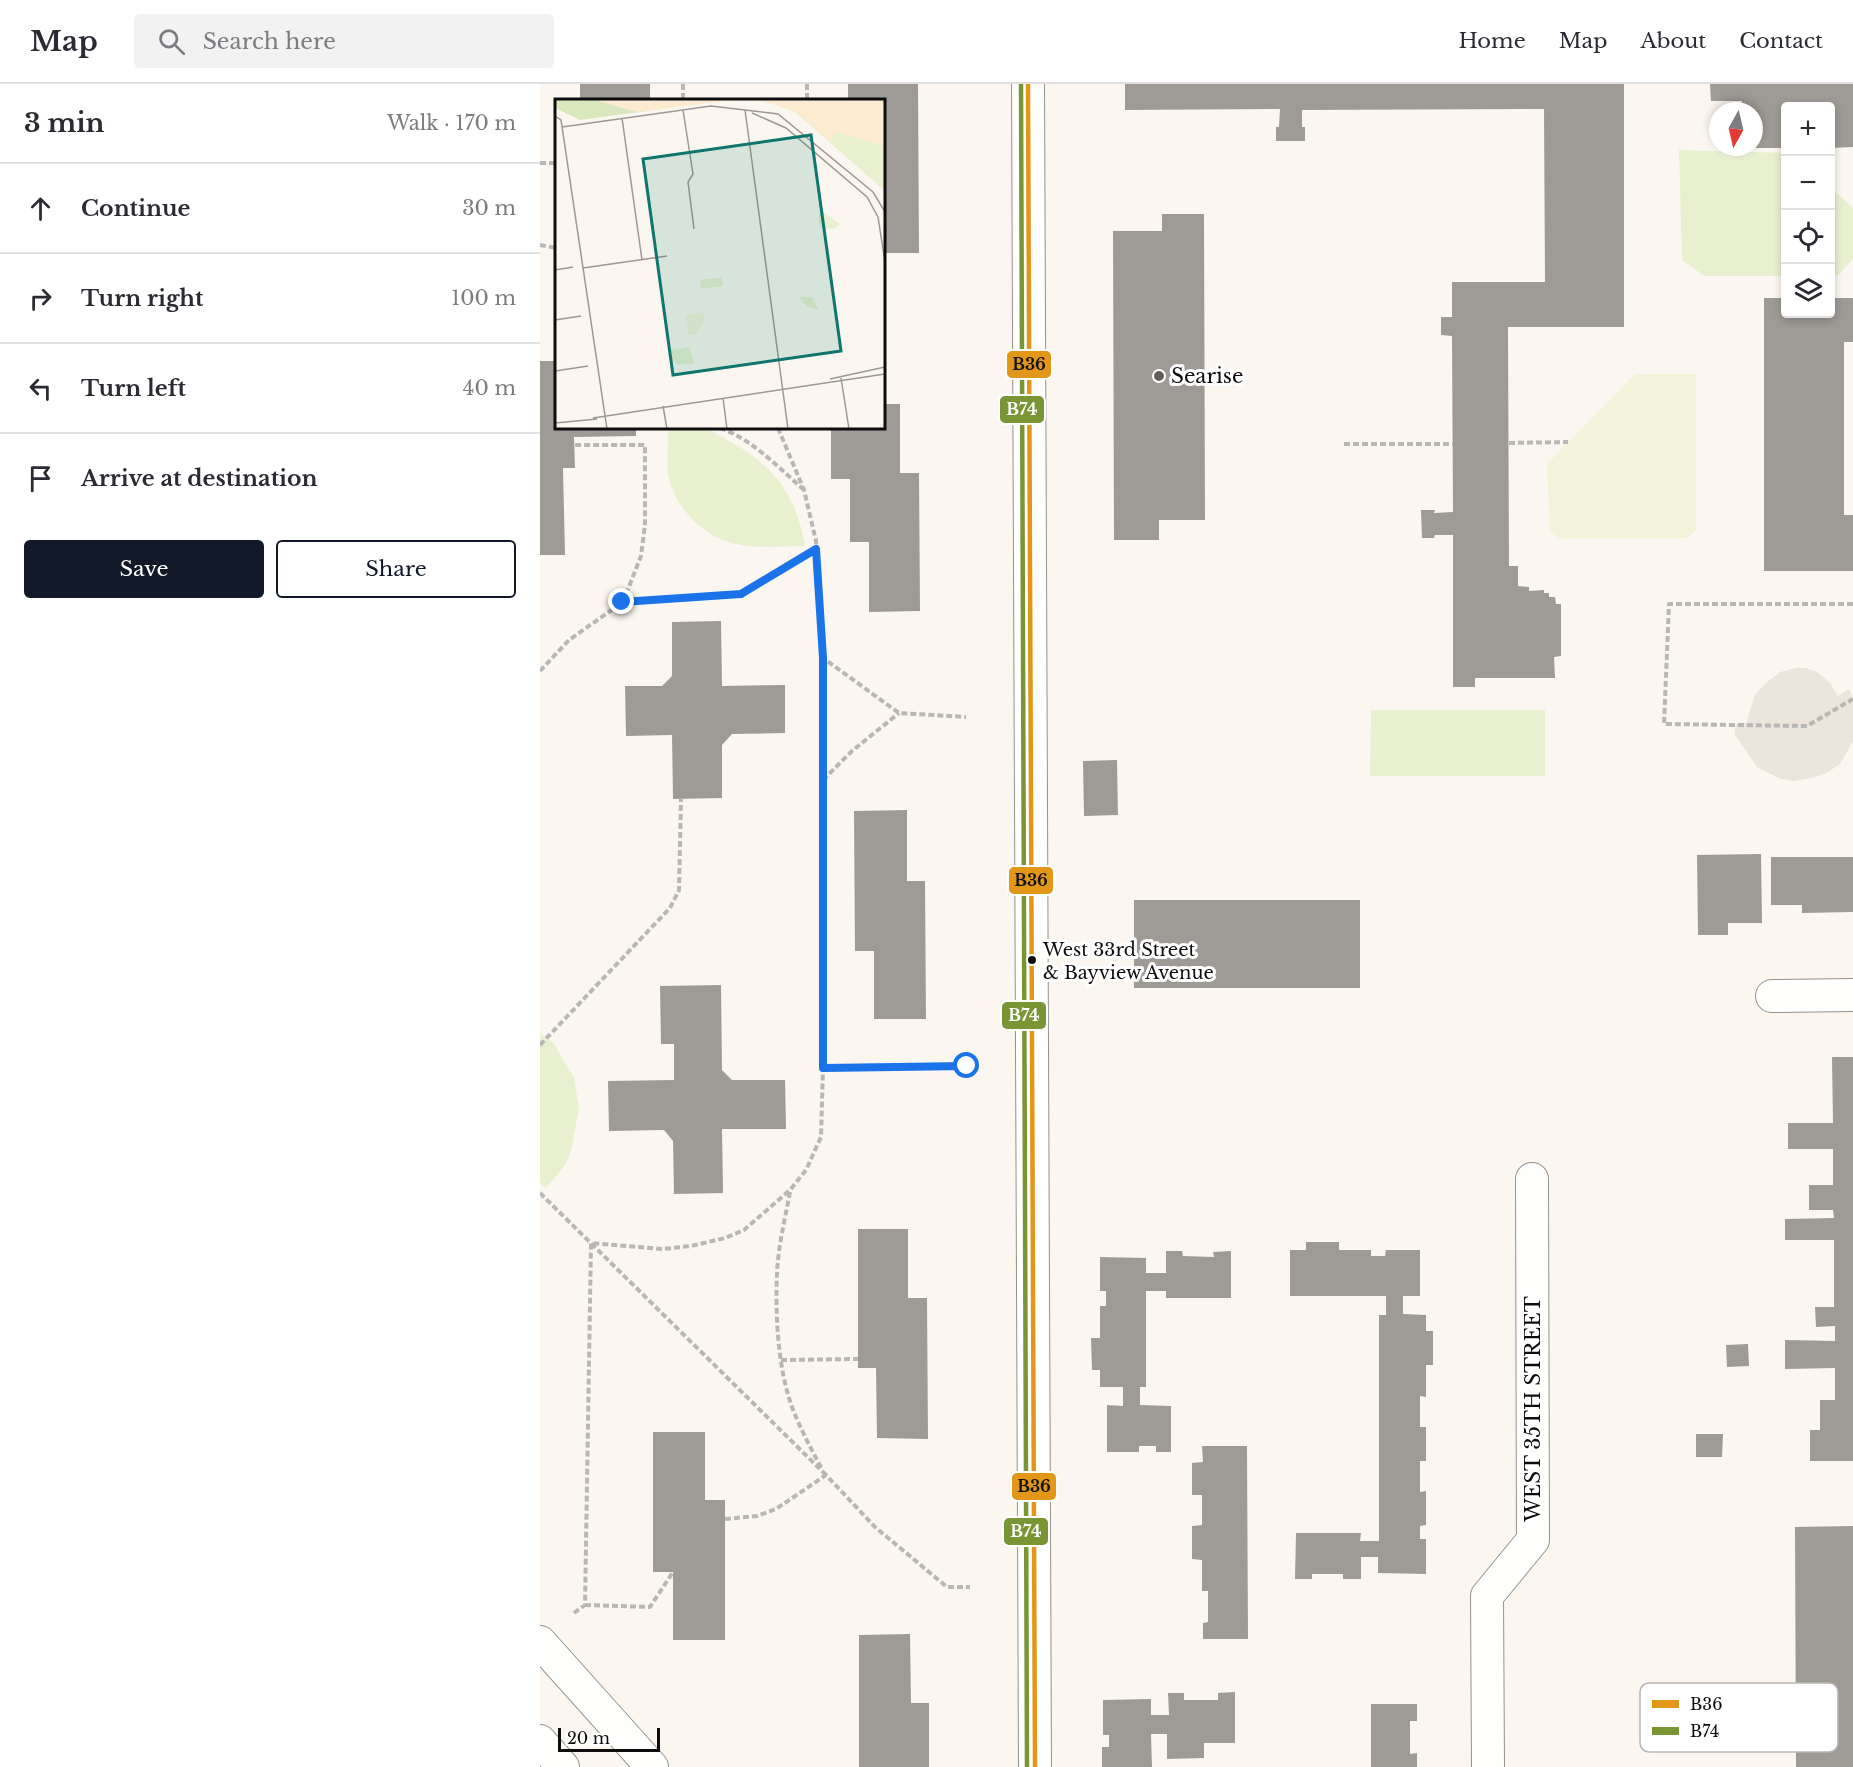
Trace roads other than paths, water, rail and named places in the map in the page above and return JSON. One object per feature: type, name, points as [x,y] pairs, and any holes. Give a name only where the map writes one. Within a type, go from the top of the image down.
[{"type":"street","points":[[1028,84],[1035,1767]]},
{"type":"street","points":[[1772,996],[1853,995]]},
{"type":"street","name":"WEST 35TH STREET","points":[[1488,1767],[1487,1596],[1533,1540],[1533,1179]]},
{"type":"street","points":[[540,1642],[652,1767]]},
{"type":"street","points":[[540,1741],[563,1767]]},
{"type":"place","name":"Searise","points":[[1159,376]]},
{"type":"place","name":"West 33rd Street & Bayview Avenue","points":[[1032,960]]}]
